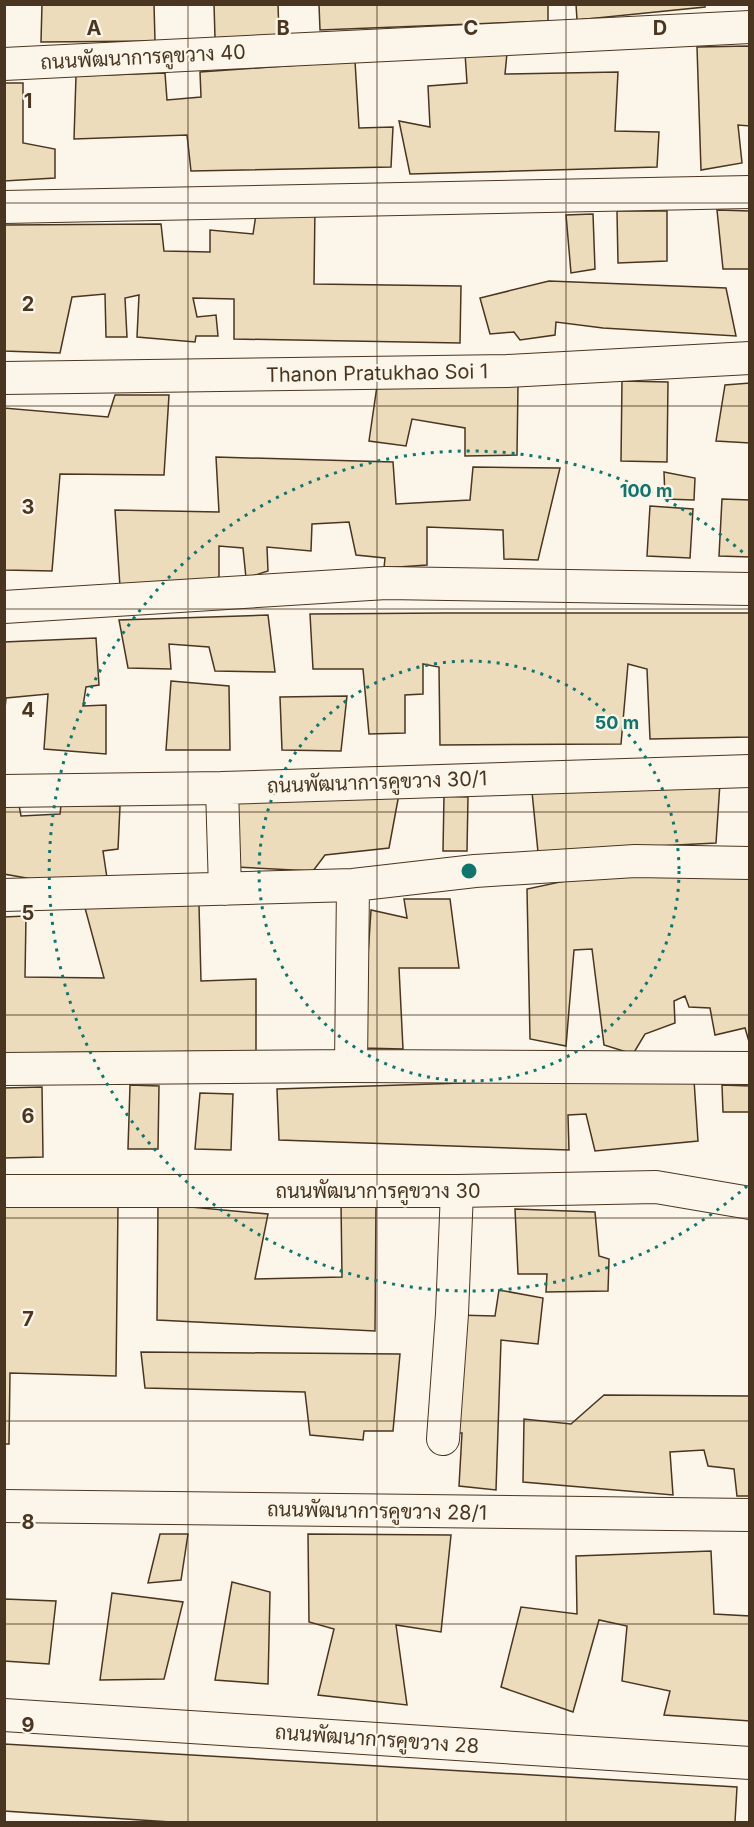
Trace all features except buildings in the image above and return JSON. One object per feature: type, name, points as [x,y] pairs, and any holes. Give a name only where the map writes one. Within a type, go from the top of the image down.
[{"type":"street","name":"ถนนพัฒนาการคูขวาง 40","points":[[4,64],[750,27]]},
{"type":"street","points":[[4,207],[750,192]]},
{"type":"street","name":"Thanon Pratukhao Soi 1","points":[[4,378],[40,380],[507,371],[750,358]]},
{"type":"street","points":[[4,607],[386,583],[750,589]]},
{"type":"street","name":"ถนนพัฒนาการคูขวาง 30/1","points":[[4,791],[222,788],[750,771]]},
{"type":"street","points":[[222,788],[225,889]]},
{"type":"street","points":[[4,895],[353,885],[475,871],[623,862],[750,863]]},
{"type":"street","points":[[351,1065],[353,885]]},
{"type":"street","points":[[4,1069],[351,1065],[750,1068]]},
{"type":"street","name":"ถนนพัฒนาการคูขวาง 30","points":[[4,1191],[457,1191],[656,1187],[750,1203]]},
{"type":"street","points":[[442,1439],[452,1314],[457,1191]]},
{"type":"street","name":"ถนนพัฒนาการคูขวาง 28/1","points":[[4,1506],[750,1515]]},
{"type":"street","name":"ถนนพัฒนาการคูขวาง 28","points":[[4,1715],[750,1763]]}]
